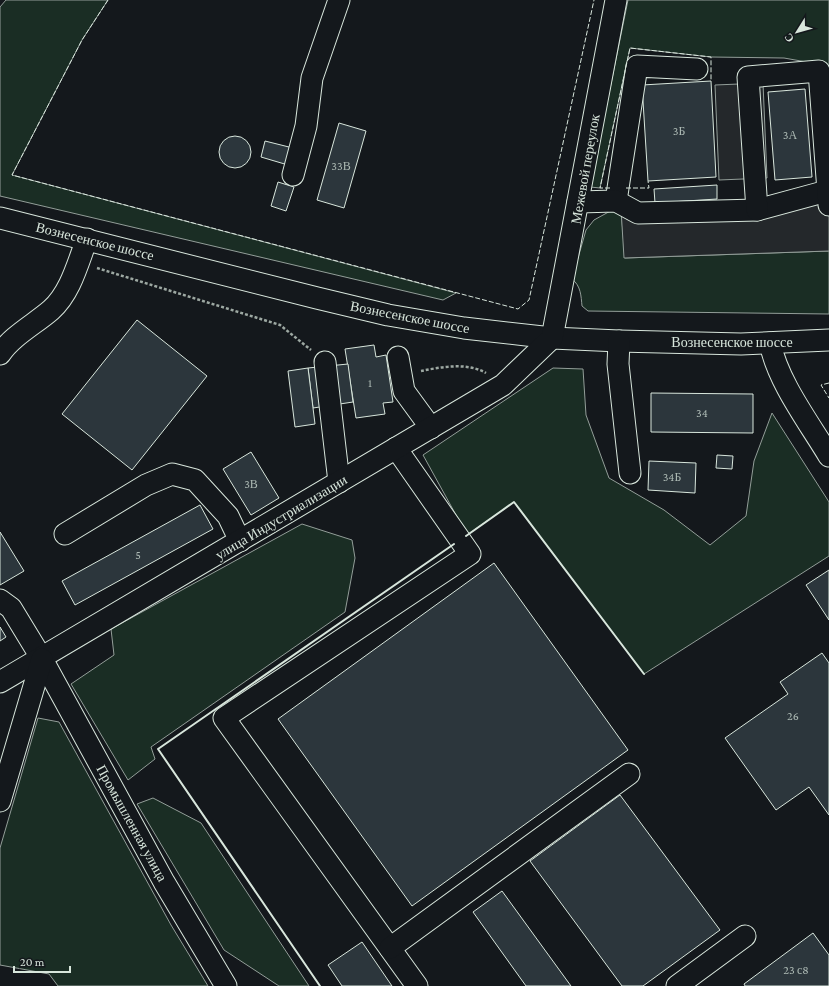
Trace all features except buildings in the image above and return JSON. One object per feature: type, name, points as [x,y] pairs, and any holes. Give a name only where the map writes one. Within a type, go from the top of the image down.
[{"type":"street","points":[[293,175],[306,126],[312,78],[339,0]]},
{"type":"street","name":"Межевой переулок","points":[[552,338],[616,0]]},
{"type":"street","points":[[616,201],[637,66],[697,69]]},
{"type":"street","points":[[578,202],[616,201],[638,213],[757,210],[828,198],[825,102],[819,71],[748,77],[757,210]]},
{"type":"street","name":"Вознесенское шоссе","points":[[0,218],[388,315],[464,328],[552,338],[619,342],[699,344],[829,340]]},
{"type":"street","points":[[0,354],[21,334],[53,308],[67,288],[87,239]]},
{"type":"street","name":"улица Индустриализации","points":[[0,682],[42,659],[503,385],[552,338]]},
{"type":"street","points":[[619,342],[618,364],[630,473]]},
{"type":"street","points":[[770,343],[773,359],[782,377],[829,456]]},
{"type":"street","points":[[325,362],[339,482]]},
{"type":"street","points":[[400,365],[404,391],[431,428]]},
{"type":"street","points":[[396,448],[470,554],[224,718],[417,986]]},
{"type":"street","points":[[65,534],[146,485],[172,474],[195,480],[228,516],[240,541]]},
{"type":"street","name":"Промышленная улица","points":[[0,600],[11,608],[42,659],[164,882],[226,986]]},
{"type":"street","points":[[0,802],[42,659]]},
{"type":"street","points":[[390,948],[629,774]]},
{"type":"street","points":[[677,986],[745,936]]},
{"type":"path","points":[[78,262],[280,325],[325,362]]},
{"type":"path","points":[[400,365],[438,368],[465,367],[479,369],[491,377]]},
{"type":"green space","points":[[6,0],[108,0],[82,40],[12,175],[456,293],[443,300],[0,196],[0,7]]},
{"type":"green space","points":[[628,0],[829,0],[829,66],[784,58],[711,57],[630,48],[600,188],[590,187]]},
{"type":"green space","points":[[614,209],[621,209],[625,258],[829,251],[829,314],[588,311],[582,306],[579,288],[572,279],[586,230],[594,220]]},
{"type":"green space","points":[[553,368],[583,369],[586,415],[609,478],[664,510],[710,545],[746,516],[754,461],[772,413],[829,502],[829,556],[644,674],[514,502],[467,535],[423,455]]},
{"type":"green space","points":[[302,524],[352,540],[355,558],[345,612],[151,747],[155,759],[128,780],[71,684],[114,655],[111,629]]},
{"type":"green space","points":[[38,718],[59,722],[171,925],[208,986],[58,986],[49,974],[0,965],[0,848]]},
{"type":"green space","points":[[153,798],[201,823],[309,986],[279,986],[224,950],[137,804]]},
{"type":"shaded area","points":[[763,83],[767,178],[719,180],[715,85]]},
{"type":"shaded area","points":[[823,198],[824,215],[829,215],[829,251],[624,258],[621,209]]},
{"type":"fence","points":[[108,0],[82,40],[12,175],[518,309],[529,300],[594,0]]},
{"type":"fence","points":[[610,188],[600,188],[630,48],[711,57],[711,81]]},
{"type":"fence","points":[[626,188],[649,188],[648,181]]},
{"type":"fence","points":[[829,383],[821,385],[829,398]]},
{"type":"wall","points":[[466,536],[514,502],[644,674]]},
{"type":"wall","points":[[320,986],[158,749],[454,544]]}]
